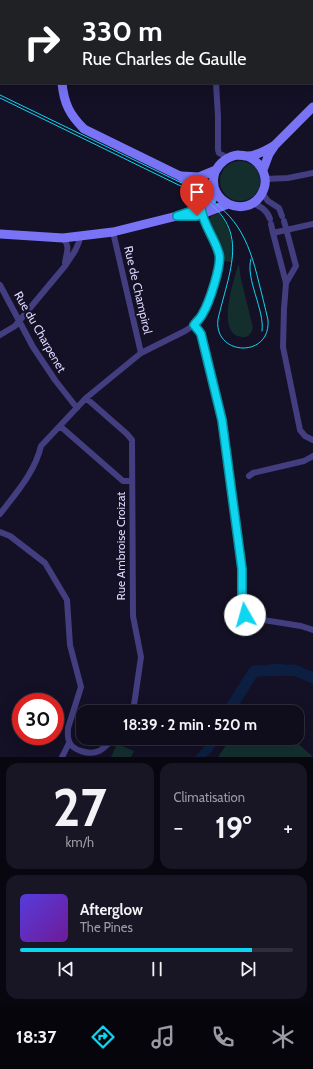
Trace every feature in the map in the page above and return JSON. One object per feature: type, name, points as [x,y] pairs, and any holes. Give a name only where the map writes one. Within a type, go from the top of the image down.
[{"type":"street","points":[[56,84],[63,95],[68,109],[74,119],[84,129],[180,176],[191,184],[205,184],[215,188],[220,198],[228,204],[234,206],[243,206],[253,203],[258,199],[264,186],[264,174],[269,154],[275,145]]},
{"type":"street","points":[[62,84],[63,95]]},
{"type":"street","points":[[216,84],[218,152],[222,164]]},
{"type":"street","points":[[180,176],[199,177],[235,156],[247,156],[264,152],[275,145],[312,109]]},
{"type":"street","points":[[247,156],[256,162],[264,174],[288,178],[313,173]]},
{"type":"street","points":[[202,211],[213,199],[215,188],[214,177],[222,164]]},
{"type":"street","points":[[262,193],[268,201],[279,208],[296,266],[286,284]]},
{"type":"street","points":[[253,203],[267,211],[286,284],[283,347],[300,430],[313,440]]},
{"type":"street","points":[[0,234],[63,238],[113,232],[228,204]]},
{"type":"street","points":[[0,514],[24,483],[39,455],[41,446],[86,398],[141,353],[185,331],[194,325],[201,316],[205,309],[220,261],[218,250],[203,220],[202,211]]},
{"type":"street","points":[[272,233],[313,224]]},
{"type":"street","name":"Rue de Champirol","points":[[113,232],[141,353]]},
{"type":"street","points":[[0,335],[15,326],[65,266],[79,242],[80,236]]},
{"type":"street","points":[[63,238],[67,244],[65,266]]},
{"type":"street","name":"Rue du Charpenet","points":[[0,284],[33,347],[55,380],[77,408]]},
{"type":"street","points":[[194,325],[201,334],[222,420],[242,569],[242,605],[245,615],[251,618],[301,626],[313,630]]},
{"type":"street","name":"Rue Ambroise Croizat","points":[[86,398],[132,440],[133,616],[141,657],[134,705]]},
{"type":"street","points":[[60,426],[124,481],[132,481]]},
{"type":"street","points":[[249,476],[253,473],[304,461],[313,456]]},
{"type":"street","points":[[0,532],[10,536],[45,563],[67,600],[70,645],[81,687],[68,728],[67,735],[69,743],[78,750],[89,752],[100,751],[106,745]]},
{"type":"street","points":[[62,757],[69,743]]},
{"type":"green space","points":[[240,161],[248,163],[254,167],[258,173],[260,181],[258,189],[254,195],[248,199],[240,201],[232,199],[226,195],[222,189],[220,181],[222,173],[226,167],[232,163]]},
{"type":"green space","points":[[219,213],[226,224],[232,242],[232,262],[224,261],[223,250],[209,220],[211,216]]},
{"type":"green space","points":[[238,265],[253,328],[246,337],[234,334],[229,327],[228,306]]},
{"type":"green space","points":[[117,745],[134,751],[131,757],[111,757]]},
{"type":"green space","points":[[226,745],[300,745],[313,757],[218,757]]},
{"type":"water","points":[[282,664],[311,671],[313,672],[313,677],[300,672],[292,672],[281,668],[267,671],[244,687],[239,694],[235,705],[230,705],[241,684],[256,669],[262,666]]},
{"type":"water","points":[[206,745],[216,745],[207,756],[195,757]]},
{"type":"waterway","points":[[232,705],[254,671],[294,670],[313,678]]},
{"type":"tram line","points":[[0,95],[192,188],[207,197],[230,216],[245,239],[255,267],[268,320],[267,333],[261,342],[252,347],[242,348],[232,346],[224,340],[219,331],[218,319],[232,263],[233,247],[230,232],[223,218],[210,204],[191,191],[0,98]]},
{"type":"tram line","points":[[251,259],[251,276],[261,314],[262,331]]},
{"type":"route","points":[[197,216],[177,216],[201,208],[203,220],[220,257],[219,268],[205,309],[194,325],[201,334],[222,420],[242,569],[242,605],[245,615]]}]
